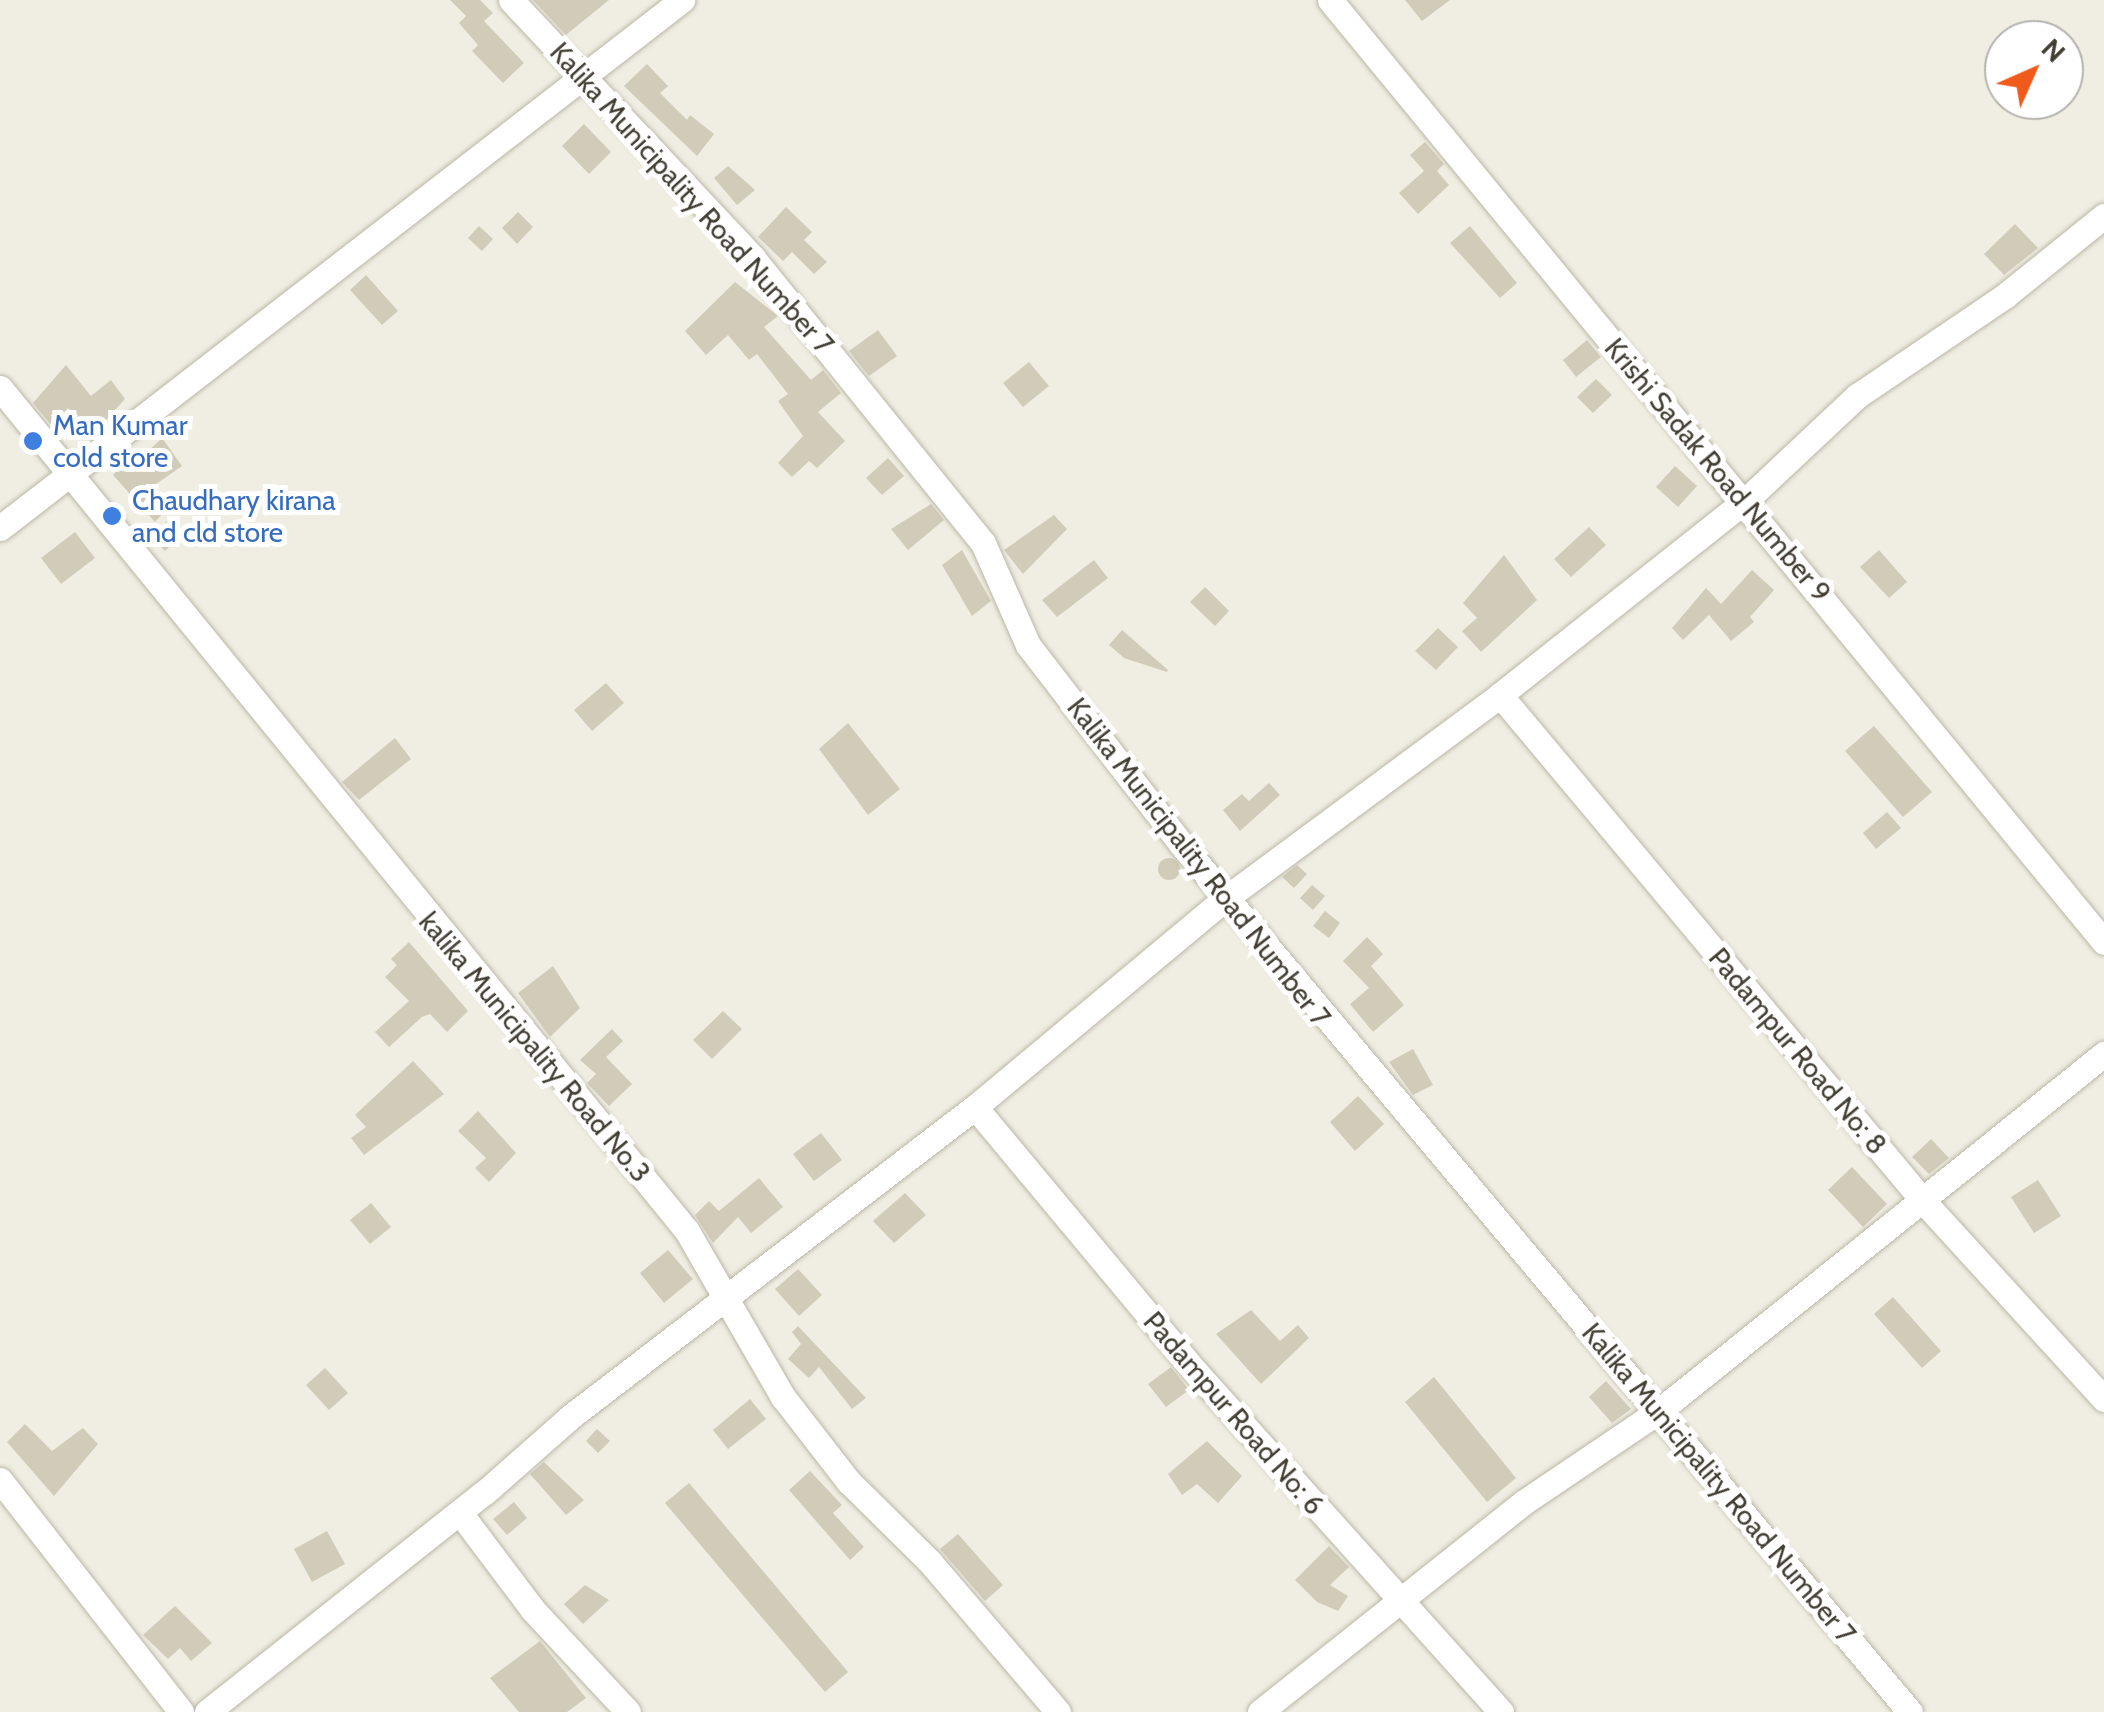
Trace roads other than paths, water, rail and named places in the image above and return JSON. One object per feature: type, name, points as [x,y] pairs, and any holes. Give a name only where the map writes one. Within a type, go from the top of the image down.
[{"type":"street","name":"Kalika Municipality Road Number 7","points":[[511,0],[587,76],[752,258],[984,544],[1028,645],[1226,898],[1910,1712]]},
{"type":"street","points":[[0,528],[682,0]]},
{"type":"street","name":"Krishi Sadak Road Number 9","points":[[1330,0],[1746,501],[2104,942]]},
{"type":"street","points":[[207,1712],[460,1513],[724,1297],[975,1107],[1226,898],[1500,696],[1746,501],[1856,396],[2006,295],[2104,216]]},
{"type":"street","name":"kalika Municipality Road No.3","points":[[0,388],[686,1231],[783,1397],[849,1482],[930,1562],[1058,1712]]},
{"type":"street","name":"Padampur Road No: 8","points":[[1500,696],[1924,1202],[2104,1399]]},
{"type":"street","points":[[1260,1712],[1524,1502],[1659,1411],[2104,1054]]},
{"type":"street","name":"Padampur Road No: 6","points":[[975,1107],[1220,1399],[1404,1598],[1500,1712]]},
{"type":"street","points":[[0,1480],[182,1712]]},
{"type":"street","points":[[460,1513],[533,1610],[628,1712]]},
{"type":"place","name":"Man Kumar cold store","points":[[33,441]]},
{"type":"place","name":"Chaudhary kirana and cld store","points":[[112,516]]}]
